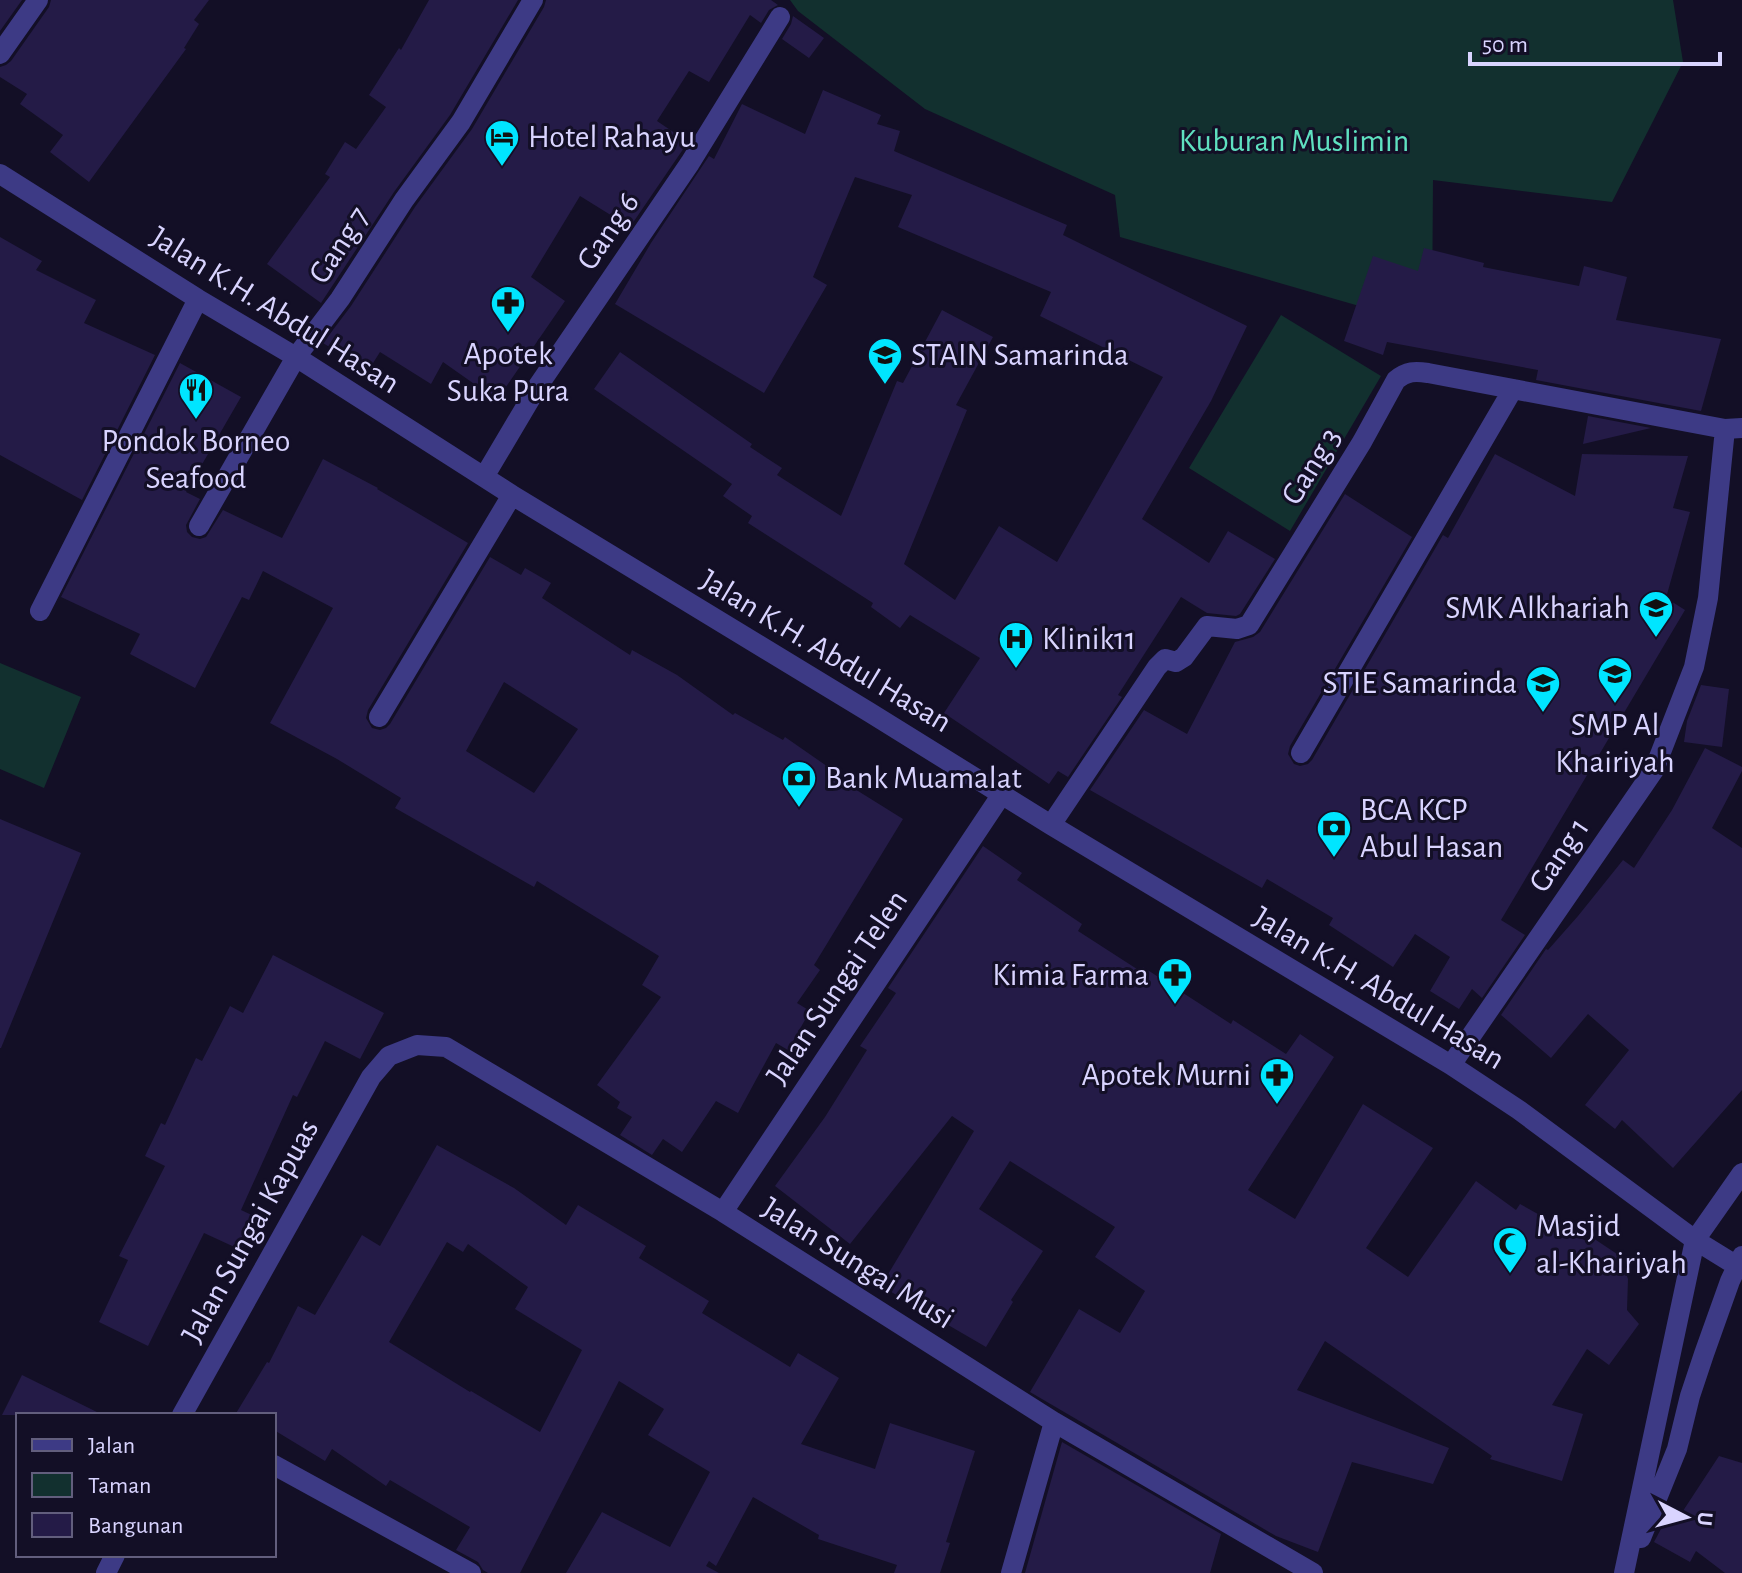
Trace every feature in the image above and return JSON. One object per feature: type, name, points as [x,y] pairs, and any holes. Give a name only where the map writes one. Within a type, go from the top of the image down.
[{"type":"street","points":[[0,54],[38,0]]},
{"type":"street","name":"Gang 7","points":[[199,526],[296,357],[340,299],[404,200],[461,122],[533,0]]},
{"type":"street","name":"Gang 6","points":[[484,477],[538,386],[690,163],[780,17]]},
{"type":"street","name":"Jalan K.H. Abdul Hasan","points":[[0,174],[512,495],[1051,825],[1451,1065],[1519,1110],[1738,1272]]},
{"type":"street","points":[[40,611],[198,299]]},
{"type":"street","name":"Gang 3","points":[[1051,825],[1157,667],[1165,659],[1176,662],[1184,657],[1207,626],[1237,629],[1249,625],[1403,373],[1414,371],[1734,429]]},
{"type":"street","points":[[1301,753],[1513,389]]},
{"type":"street","name":"Gang 1","points":[[1451,1065],[1654,770],[1694,667],[1734,429]]},
{"type":"street","points":[[379,717],[512,495]]},
{"type":"street","name":"Jalan Sungai Telen","points":[[723,1212],[1002,794]]},
{"type":"street","name":"Jalan Sungai Musi","points":[[371,1077],[389,1056],[417,1045],[446,1047],[723,1212],[1054,1422],[1313,1573]]},
{"type":"street","name":"Jalan Sungai Kapuas","points":[[183,1413],[371,1077]]},
{"type":"street","points":[[1625,1573],[1695,1240],[1742,1173]]},
{"type":"street","points":[[1625,1573],[1677,1449],[1690,1396],[1738,1272]]},
{"type":"street","points":[[1011,1573],[1054,1422]]},
{"type":"street","points":[[276,1466],[471,1573]]},
{"type":"green space","name":"Kuburan Muslimin","points":[[790,0],[1673,0],[1683,62],[1612,202],[1433,180],[1432,327],[1120,237],[1115,195],[925,109],[798,11]]},
{"type":"green space","points":[[1281,315],[1381,376],[1290,531],[1189,468]]},
{"type":"green space","points":[[0,663],[81,697],[44,788],[0,769]]},
{"type":"building","points":[[0,0],[22,0],[0,31]]},
{"type":"building","points":[[51,0],[209,0],[194,20],[199,24],[186,49],[89,182],[50,152],[63,135],[20,104],[27,94],[0,77],[0,67],[11,61]]},
{"type":"building","points":[[429,0],[518,0],[450,115],[394,192],[321,303],[267,264],[330,177],[325,174],[345,142],[356,149],[386,107],[369,95],[399,48],[401,50]]},
{"type":"building","points":[[546,0],[771,0],[778,5],[769,10],[761,23],[750,15],[709,82],[689,71],[657,121],[688,142],[630,227],[580,196],[531,277],[565,301],[497,400],[443,362],[431,384],[380,352],[368,371],[323,343],[472,129]]},
{"type":"building","points":[[793,16],[824,38],[809,58],[782,39]]},
{"type":"building","points":[[823,90],[881,115],[877,124],[900,131],[894,151],[1067,225],[1063,235],[1247,326],[1211,401],[1142,519],[1209,563],[1228,531],[1275,559],[1236,616],[1207,613],[1181,597],[1118,695],[1122,697],[1068,777],[1058,771],[1049,784],[944,713],[980,658],[910,615],[900,628],[871,607],[873,603],[748,523],[752,516],[723,496],[732,484],[594,389],[620,352],[752,444],[750,447],[782,468],[777,475],[841,516],[897,381],[903,383],[942,310],[993,337],[956,405],[967,410],[904,564],[955,600],[999,526],[1057,562],[1163,377],[1040,316],[1051,292],[898,227],[912,195],[855,177],[813,277],[827,285],[764,393],[615,304],[709,156],[714,159],[742,104],[805,134]]},
{"type":"building","points":[[0,237],[42,261],[36,270],[96,300],[84,323],[155,355],[82,500],[0,455]]},
{"type":"building","points":[[1424,248],[1484,263],[1483,267],[1579,286],[1584,266],[1627,277],[1616,320],[1721,339],[1701,411],[1536,380],[1538,370],[1387,342],[1383,355],[1344,341],[1373,256],[1418,271]]},
{"type":"building","points":[[180,363],[241,397],[186,492],[200,499],[186,525],[192,537],[206,537],[223,510],[282,538],[323,459],[378,488],[468,543],[368,710],[366,718],[372,728],[380,730],[390,724],[490,557],[521,575],[525,568],[551,583],[542,598],[630,655],[632,650],[677,675],[733,715],[735,713],[783,740],[785,737],[844,778],[842,781],[903,819],[814,965],[820,970],[797,1003],[810,1011],[788,1050],[776,1043],[738,1113],[716,1101],[682,1152],[663,1139],[652,1155],[620,1135],[632,1117],[617,1108],[620,1102],[597,1085],[661,997],[642,985],[659,956],[537,881],[534,887],[395,808],[401,798],[270,723],[333,608],[263,571],[249,600],[242,597],[195,688],[130,654],[140,634],[61,597]],"holes":[[[504,682],[578,729],[534,793],[466,751]]]},
{"type":"building","points":[[1588,416],[1651,428],[1583,444]]},
{"type":"building","points":[[1495,454],[1575,496],[1582,454],[1688,456],[1673,508],[1690,512],[1666,598],[1685,610],[1501,920],[1525,935],[1482,998],[1472,989],[1459,1009],[1430,991],[1450,957],[1415,934],[1393,967],[1329,925],[1333,918],[1267,879],[1262,888],[1090,790],[1144,710],[1187,734],[1235,642],[1260,632],[1345,494],[1412,537],[1290,746],[1288,754],[1294,764],[1308,764],[1443,535],[1448,538]]},
{"type":"building","points":[[1701,685],[1729,689],[1722,747],[1684,742],[1687,721]]},
{"type":"building","points":[[1705,748],[1742,767],[1712,828],[1742,848],[1742,1090],[1673,1168],[1622,1120],[1615,1129],[1585,1105],[1629,1050],[1588,1014],[1551,1058],[1501,1015],[1546,949],[1578,916],[1623,860],[1634,868],[1672,810]]},
{"type":"building","points":[[0,819],[81,853],[1,1048],[0,1048]]},
{"type":"building","points":[[983,846],[1022,873],[1017,880],[1082,924],[1078,931],[1140,971],[1143,967],[1231,1024],[1233,1020],[1286,1054],[1300,1034],[1334,1057],[1248,1190],[1295,1219],[1363,1104],[1433,1148],[1366,1248],[1408,1277],[1476,1181],[1516,1210],[1520,1204],[1586,1241],[1590,1236],[1620,1256],[1628,1279],[1627,1310],[1639,1324],[1609,1365],[1587,1349],[1552,1405],[1583,1414],[1562,1481],[1490,1459],[1492,1456],[1325,1341],[1297,1390],[1449,1448],[1433,1484],[1352,1462],[1318,1552],[1276,1536],[1030,1392],[1079,1309],[1120,1333],[1145,1291],[1095,1257],[1115,1227],[1010,1161],[979,1209],[1043,1251],[1011,1300],[1013,1302],[986,1347],[881,1286],[974,1131],[952,1116],[850,1244],[775,1186],[825,1117],[867,1050],[860,1046],[896,993],[888,988]]},
{"type":"building","points":[[273,955],[384,1013],[360,1059],[325,1041],[297,1097],[293,1095],[241,1210],[256,1217],[241,1250],[204,1233],[148,1346],[99,1322],[128,1260],[119,1256],[165,1166],[145,1156],[161,1123],[165,1125],[196,1058],[202,1061],[230,1006],[243,1013]]},
{"type":"building","points":[[437,1145],[514,1188],[566,1225],[578,1205],[646,1246],[639,1258],[709,1301],[702,1313],[790,1367],[798,1353],[839,1378],[801,1444],[875,1469],[890,1423],[975,1451],[946,1542],[950,1543],[940,1573],[894,1573],[897,1565],[818,1539],[819,1535],[753,1497],[716,1566],[709,1561],[706,1566],[719,1573],[566,1573],[602,1512],[670,1547],[710,1472],[648,1435],[664,1409],[619,1381],[520,1573],[488,1573],[478,1562],[456,1550],[470,1527],[390,1480],[386,1486],[332,1449],[325,1461],[276,1431],[276,1413],[236,1413],[269,1363],[298,1306],[315,1315],[362,1235],[380,1246]],"holes":[[[447,1242],[463,1252],[468,1244],[528,1287],[515,1309],[582,1350],[540,1432],[389,1342]]]},
{"type":"building","points":[[22,1375],[99,1413],[16,1413],[2,1415]]},
{"type":"building","points":[[1062,1442],[1221,1534],[1210,1573],[1025,1573]]},
{"type":"building","points":[[1719,1456],[1742,1463],[1742,1573],[1725,1573],[1696,1551],[1690,1562],[1654,1542],[1670,1512],[1679,1517]]},
{"type":"place","name":"Hotel Rahayu","points":[[502,168]]},
{"type":"place","name":"Apotek Suka Pura","points":[[508,334]]},
{"type":"place","name":"STAIN Samarinda","points":[[885,386]]},
{"type":"place","name":"Pondok Borneo Seafood","points":[[196,421]]},
{"type":"place","name":"SMK Alkhariah","points":[[1656,639]]},
{"type":"place","name":"Klinik11","points":[[1016,670]]},
{"type":"place","name":"SMP Al Khairiyah","points":[[1615,705]]},
{"type":"place","name":"STIE Samarinda","points":[[1543,714]]},
{"type":"place","name":"Bank Muamalat","points":[[799,809]]},
{"type":"place","name":"BCA KCP Abul Hasan","points":[[1334,859]]},
{"type":"place","name":"Kimia Farma","points":[[1175,1006]]},
{"type":"place","name":"Apotek Murni","points":[[1277,1106]]},
{"type":"place","name":"Masjid al-Khairiyah","points":[[1510,1275]]}]
